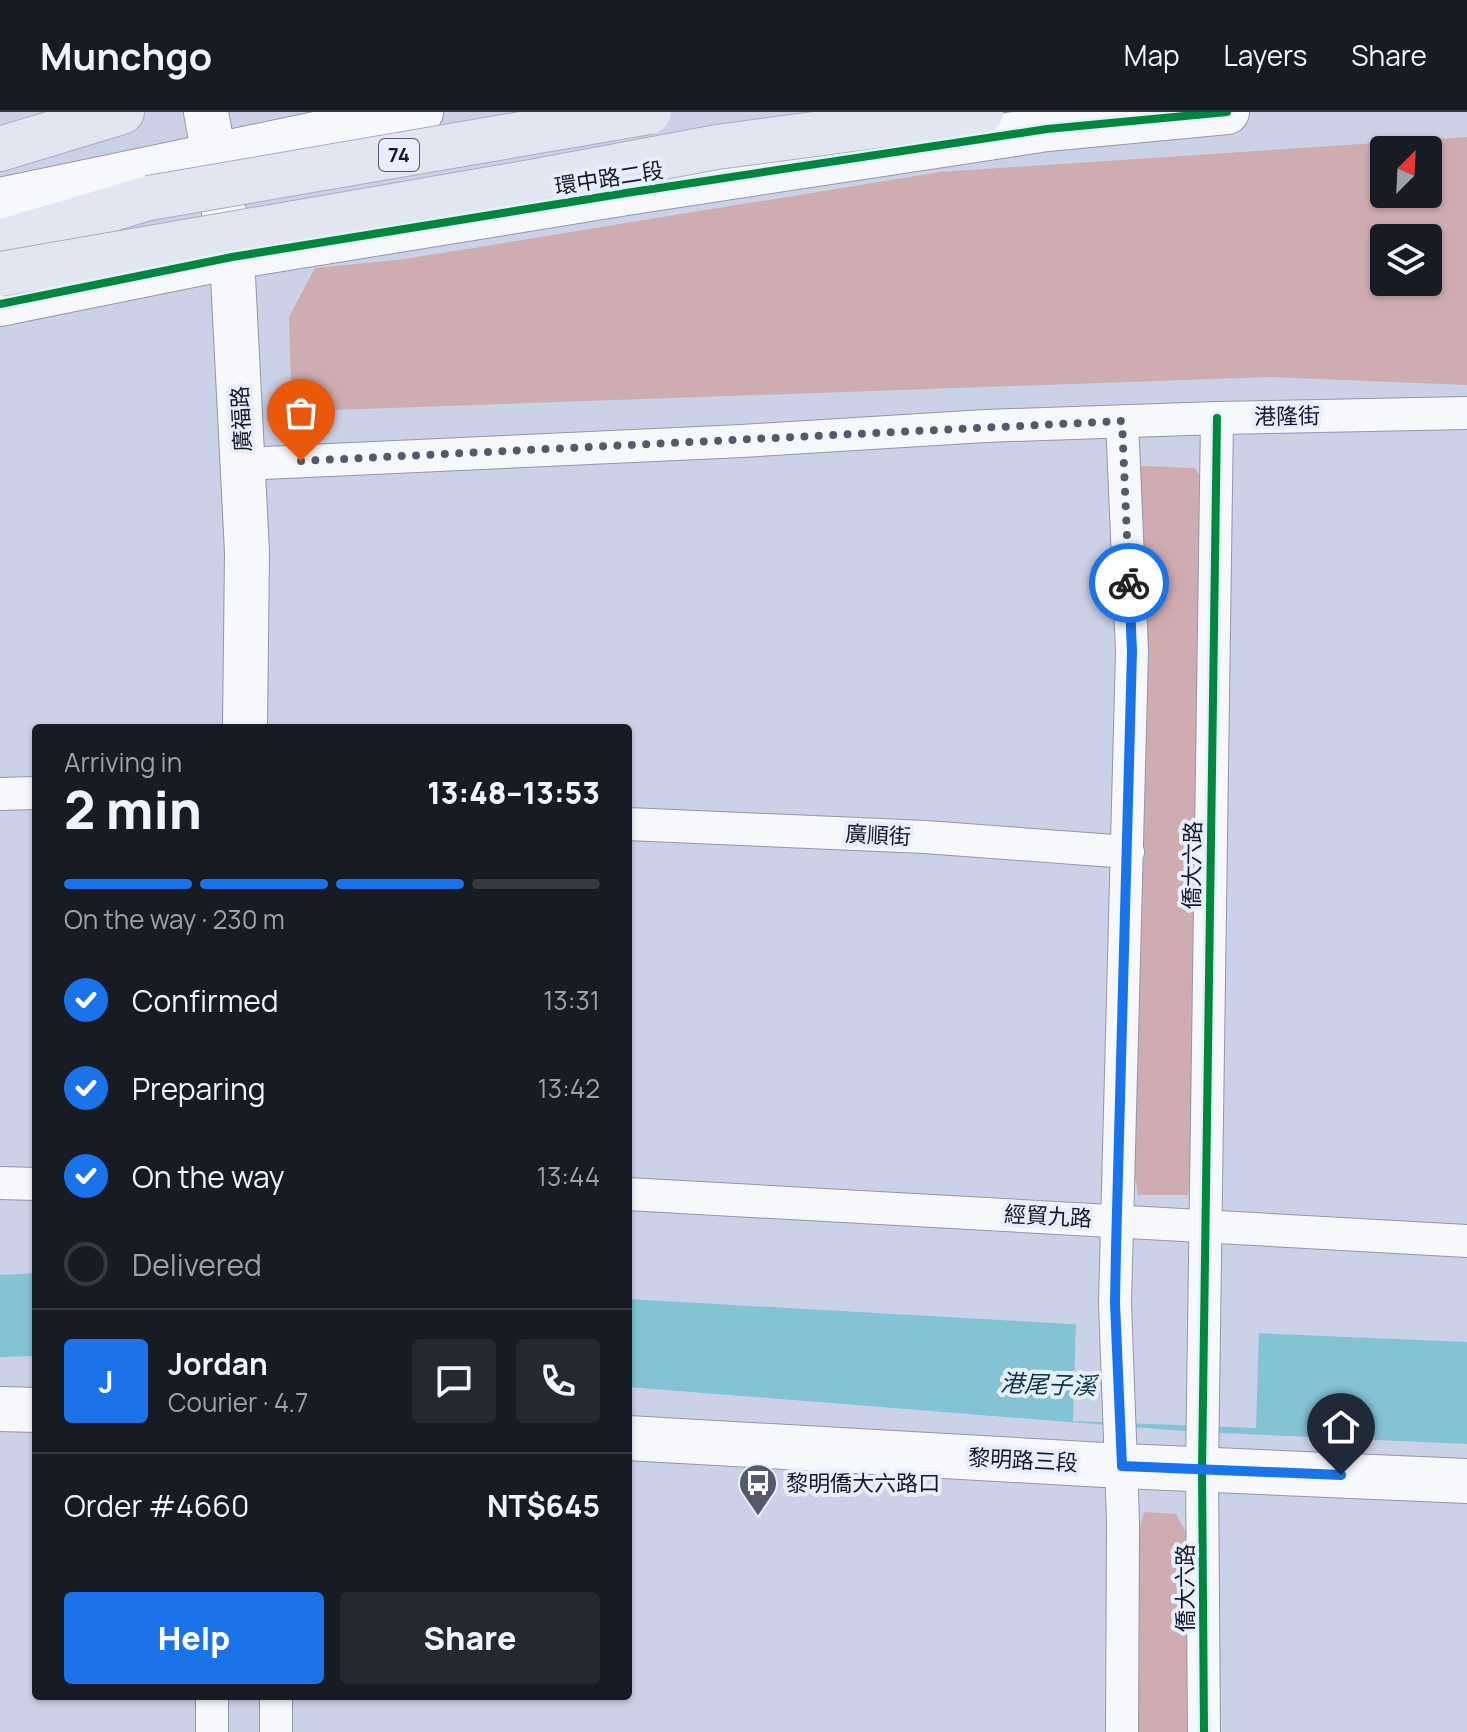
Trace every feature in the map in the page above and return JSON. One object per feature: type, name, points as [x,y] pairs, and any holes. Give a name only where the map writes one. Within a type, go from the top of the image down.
[{"type":"highway","points":[[0,149],[122,112]]},
{"type":"highway","name":"74","points":[[0,242],[149,198],[649,112]]},
{"type":"highway","points":[[0,274],[717,147],[981,112]]},
{"type":"street","points":[[0,179],[290,112]]},
{"type":"street","points":[[0,200],[210,131],[421,112]]},
{"type":"street","name":"環中路二段","points":[[0,304],[232,257],[626,193],[1047,129],[1227,112]]},
{"type":"street","name":"廣福路","points":[[210,131],[232,257],[247,552],[245,724]]},
{"type":"street","name":"港隆街","points":[[243,464],[1122,421],[1467,413]]},
{"type":"street","name":"僑大六路","points":[[1204,1732],[1202,1457],[1217,418]]},
{"type":"street","points":[[1122,421],[1132,651],[1115,1303],[1121,1451],[1122,1732]]},
{"type":"street","points":[[0,794],[32,793]]},
{"type":"street","name":"廣順街","points":[[632,824],[925,837],[1128,852]]},
{"type":"street","points":[[0,1183],[32,1184]]},
{"type":"street","name":"經貿九路","points":[[632,1194],[1467,1241]]},
{"type":"street","points":[[0,1409],[32,1410]]},
{"type":"street","name":"黎明路三段","points":[[632,1438],[1121,1451],[1467,1481]]},
{"type":"street","points":[[212,1700],[212,1732]]},
{"type":"street","points":[[276,1700],[276,1732]]},
{"type":"shaded area","points":[[1467,137],[1467,385],[1269,377],[305,411],[291,386],[289,317],[315,268],[405,259],[940,172],[1370,143],[1370,208],[1442,208],[1442,139]]},
{"type":"shaded area","points":[[1142,466],[1195,468],[1201,478],[1194,1158],[1188,1195],[1138,1195],[1131,1155],[1134,474]]},
{"type":"shaded area","points":[[1144,1512],[1176,1514],[1188,1537],[1191,1732],[1137,1732],[1137,1540]]},
{"type":"water","points":[[32,1273],[32,1356],[0,1357],[0,1275]]},
{"type":"water","name":"港尾子溪","points":[[632,1299],[1158,1329],[1467,1342],[1467,1444],[1196,1432],[632,1387]]},
{"type":"pier","points":[[1076,1320],[1259,1329],[1256,1428],[1073,1421]]},
{"type":"cycle path","points":[[0,304],[232,257],[626,193],[1047,129],[1227,112]]},
{"type":"cycle path","points":[[1204,1732],[1202,1469],[1217,418]]},
{"type":"way so far","points":[[301,461],[1122,421],[1129,583]]},
{"type":"place","name":"黎明僑大六路口","points":[[758,1517]]},
{"type":"route","points":[[1129,583],[1132,651],[1115,1303],[1122,1466],[1341,1475]]}]
